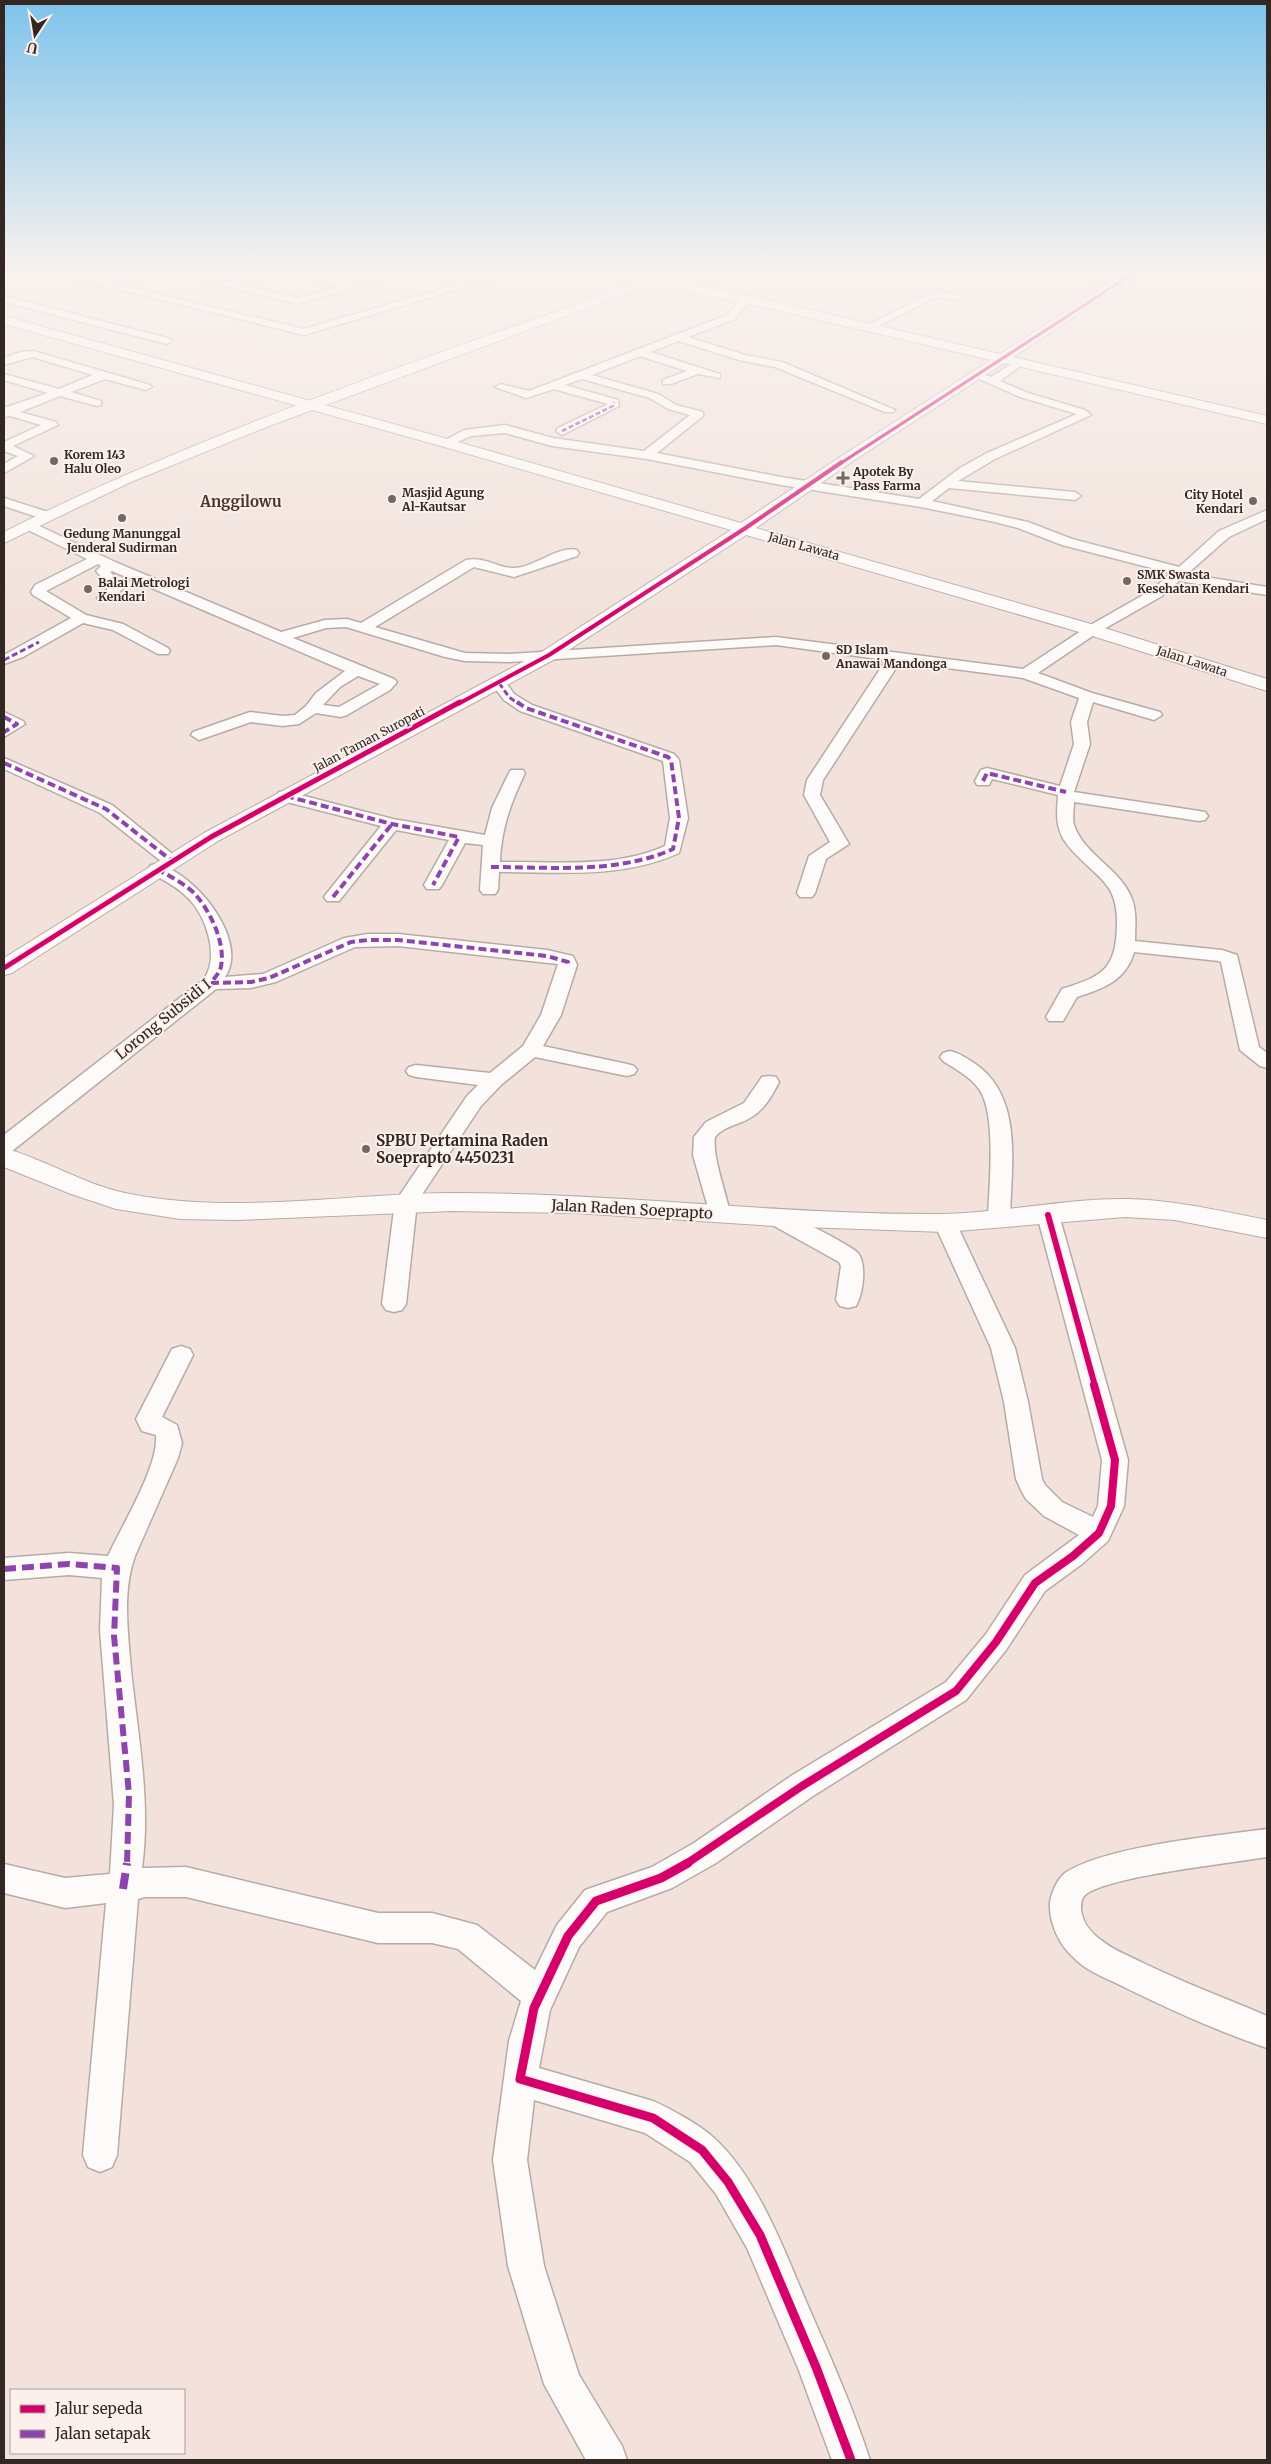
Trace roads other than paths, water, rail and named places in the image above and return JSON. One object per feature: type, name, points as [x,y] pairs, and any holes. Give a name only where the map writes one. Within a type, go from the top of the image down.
[{"type":"main road","name":"Jalan Lawata","points":[[239,386],[446,443],[1092,630],[1267,685]]},
{"type":"main road","points":[[7,534],[126,479],[363,386]]},
{"type":"main road","name":"Jalan Taman Suropati","points":[[4,968],[165,865],[285,796],[549,655],[744,529],[959,386]]},
{"type":"main road","points":[[1122,386],[1267,420]]},
{"type":"main road","name":"Jalan Raden Soeprapto","points":[[4,1157],[80,1188],[126,1203],[180,1210],[237,1211],[406,1202],[576,1204],[775,1217],[945,1223],[1125,1208],[1175,1210],[1267,1229]]},
{"type":"street","points":[[35,386],[97,404]]},
{"type":"street","points":[[5,412],[77,386]]},
{"type":"street","points":[[500,387],[526,395],[555,386],[614,402],[613,406],[562,431]]},
{"type":"street","points":[[620,386],[654,396],[669,406],[699,414],[647,455]]},
{"type":"street","points":[[831,386],[889,410]]},
{"type":"street","points":[[921,503],[946,484],[991,456],[1085,416],[1081,412],[1038,400],[1001,386]]},
{"type":"street","points":[[4,447],[52,425],[5,412]]},
{"type":"street","points":[[446,443],[468,433],[505,429],[552,442],[647,455],[806,486],[921,503],[1024,525],[1067,542],[1178,574],[1267,592]]},
{"type":"street","points":[[4,447],[28,456],[4,469]]},
{"type":"street","points":[[946,484],[986,490],[1075,496]]},
{"type":"street","points":[[4,502],[46,516]]},
{"type":"street","points":[[1026,674],[1092,630],[1157,593],[1224,534],[1264,518]]},
{"type":"street","points":[[29,525],[104,562],[280,637],[308,651],[389,682],[385,687],[341,712],[313,708]]},
{"type":"street","points":[[364,627],[471,563],[480,563],[505,572],[518,573],[572,553]]},
{"type":"street","points":[[104,562],[103,572],[118,587],[104,598]]},
{"type":"street","points":[[104,562],[37,591],[81,618],[118,627],[163,651]]},
{"type":"street","points":[[4,660],[81,618]]},
{"type":"street","points":[[280,637],[325,624],[346,623],[445,653],[508,658],[776,641],[1026,674],[1087,696],[1154,715]]},
{"type":"street","points":[[806,893],[818,856],[840,844],[819,810],[812,795],[812,788],[821,770],[896,658]]},
{"type":"street","points":[[199,735],[250,717],[283,721],[299,719],[313,708],[330,688],[357,670]]},
{"type":"street","points":[[491,866],[619,866],[652,858],[673,849],[679,818],[668,757],[526,708],[509,697],[499,683]]},
{"type":"street","points":[[1056,1017],[1069,993],[1100,983],[1118,969],[1123,962],[1126,946],[1126,913],[1123,899],[1116,885],[1069,833],[1065,823],[1066,793],[1082,744],[1079,722],[1087,696]]},
{"type":"street","points":[[4,717],[17,724],[4,732]]},
{"type":"street","name":"Lorong Subsidi I","points":[[4,763],[106,809],[198,898],[207,912],[222,956],[220,969],[211,983],[4,1146]]},
{"type":"street","points":[[489,890],[492,841],[500,808],[517,773]]},
{"type":"street","points":[[983,781],[987,773],[1124,806],[1199,816]]},
{"type":"street","points":[[285,796],[392,824],[459,837],[492,841]]},
{"type":"street","points":[[333,897],[392,824]]},
{"type":"street","points":[[433,885],[459,837]]},
{"type":"street","points":[[211,983],[251,982],[269,978],[351,942],[368,940],[398,940],[562,958],[568,962],[550,1015],[531,1050],[494,1080],[474,1101],[406,1202],[394,1304]]},
{"type":"street","points":[[1126,946],[1222,956],[1230,959],[1250,1050],[1267,1062]]},
{"type":"street","points":[[531,1050],[627,1070]]},
{"type":"street","points":[[950,1057],[978,1075],[992,1094],[999,1127],[998,1218]]},
{"type":"street","points":[[416,1071],[494,1080]]},
{"type":"street","points":[[718,1213],[713,1181],[705,1162],[703,1146],[705,1133],[714,1125],[747,1111],[757,1102],[769,1082]]},
{"type":"street","points":[[608,2460],[563,2384],[526,2266],[510,2160],[526,2042],[540,1996],[568,1936],[596,1901],[661,1878],[705,1854],[816,1777],[956,1691],[996,1642],[1035,1583],[1073,1556],[1099,1534],[1111,1506],[1115,1460],[1048,1215]]},
{"type":"street","points":[[775,1217],[849,1257],[852,1266],[848,1300]]},
{"type":"street","points":[[945,1223],[1003,1348],[1018,1412],[1029,1479],[1035,1492],[1053,1509],[1099,1534]]},
{"type":"street","points":[[100,2155],[123,1889],[128,1858],[130,1796],[114,1633],[117,1568],[156,1480],[170,1443],[168,1432],[164,1428],[151,1424],[148,1418],[181,1354]]},
{"type":"street","points":[[4,1569],[69,1564],[117,1568]]},
{"type":"street","points":[[1267,1843],[1195,1854],[1097,1874],[1075,1884],[1066,1897],[1065,1911],[1069,1925],[1080,1943],[1099,1958],[1144,1981],[1267,2032]]},
{"type":"street","points":[[4,1878],[65,1894],[88,1889],[123,1889],[145,1882],[186,1882],[378,1928],[432,1928],[466,1936],[502,1963],[540,1996]]},
{"type":"street","points":[[520,2079],[653,2118],[702,2150],[728,2182],[760,2235],[816,2367],[851,2460]]},
{"type":"place","name":"Korem 143 Halu Oleo","points":[[54,461]]},
{"type":"place","name":"Apotek By Pass Farma","points":[[843,478]]},
{"type":"place","name":"Masjid Agung Al-Kautsar","points":[[392,499]]},
{"type":"place","name":"City Hotel Kendari","points":[[1253,501]]},
{"type":"place","name":"Gedung Manunggal Jenderal Sudirman","points":[[122,518]]},
{"type":"place","name":"SMK Swasta Kesehatan Kendari","points":[[1127,581]]},
{"type":"place","name":"Balai Metrologi Kendari","points":[[88,589]]},
{"type":"place","name":"SD Islam Anawai Mandonga","points":[[826,656]]},
{"type":"place","name":"SPBU Pertamina Raden Soeprapto 4450231","points":[[366,1149]]},
{"type":"district","name":"Anggilowu","points":[[241,501]]}]
